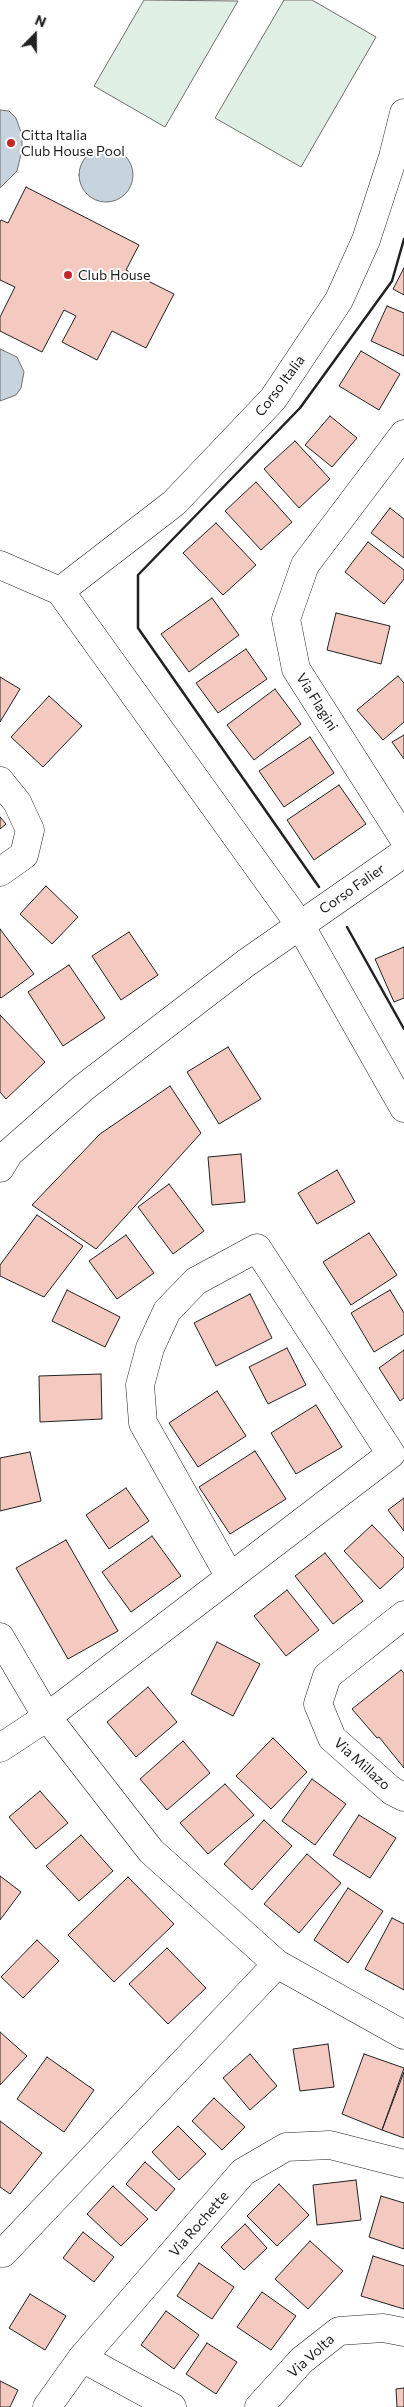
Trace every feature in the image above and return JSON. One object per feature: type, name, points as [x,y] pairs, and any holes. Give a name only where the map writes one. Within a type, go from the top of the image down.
[{"type":"street","name":"Corso Italia","points":[[60,591],[174,503],[273,400],[339,300],[366,240],[393,157],[404,112]]},
{"type":"street","name":"Via Flagini","points":[[404,434],[305,565],[286,619],[296,669],[404,839]]},
{"type":"street","points":[[0,565],[60,591],[300,925],[404,1108]]},
{"type":"street","points":[[0,781],[17,802],[30,830],[24,855],[0,872]]},
{"type":"street","name":"Corso Falier","points":[[0,1168],[9,1154],[83,1088],[246,963],[404,854]]},
{"type":"street","points":[[0,1748],[47,1717],[391,1454],[257,1248],[196,1281],[166,1311],[150,1348],[140,1386],[143,1423],[230,1577]]},
{"type":"street","name":"Via Millazo","points":[[404,1615],[327,1676],[318,1704],[332,1738],[392,1791],[404,1797]]},
{"type":"street","points":[[0,1637],[47,1717],[151,1851],[277,1964],[404,2035]]},
{"type":"street","points":[[1,2253],[277,1964]]},
{"type":"street","name":"Via Rochette","points":[[47,2407],[82,2358],[243,2172],[286,2146],[330,2145],[404,2164]]},
{"type":"street","name":"Via Volta","points":[[259,2407],[302,2360],[339,2331],[383,2328],[404,2332]]},
{"type":"street","points":[[82,2358],[172,2407]]},
{"type":"green space","points":[[144,0],[238,1],[165,127],[94,86]]},
{"type":"green space","points":[[284,0],[312,0],[376,37],[301,167],[215,118]]},
{"type":"shaded area","name":"Citta Italia Club House Pool","points":[[0,110],[9,111],[16,118],[22,135],[22,150],[17,171],[0,188]]},
{"type":"shaded area","points":[[101,148],[111,148],[121,152],[129,160],[133,175],[129,190],[121,198],[111,202],[101,202],[91,198],[83,190],[79,180],[79,170],[83,160],[91,152]]},
{"type":"shaded area","points":[[0,349],[17,357],[24,372],[21,388],[16,395],[0,401]]},
{"type":"building","name":"Club House","points":[[26,187],[139,245],[126,270],[174,294],[146,348],[112,331],[97,360],[62,342],[76,316],[64,310],[42,352],[0,331],[0,317],[15,287],[0,280],[0,222],[1,220],[8,223]]},
{"type":"building","points":[[404,268],[404,295],[393,289]]},
{"type":"building","points":[[387,306],[404,313],[404,356],[371,341]]},
{"type":"building","points":[[361,351],[400,374],[379,410],[339,386]]},
{"type":"building","points":[[330,416],[357,438],[332,467],[305,445]]},
{"type":"building","points":[[295,441],[330,479],[299,508],[264,469]]},
{"type":"building","points":[[256,482],[292,522],[261,550],[225,511]]},
{"type":"building","points":[[390,508],[404,519],[404,558],[371,533]]},
{"type":"building","points":[[216,523],[256,565],[223,595],[183,553]]},
{"type":"building","points":[[368,542],[404,570],[404,579],[384,604],[345,572]]},
{"type":"building","points":[[212,598],[239,635],[189,672],[161,634]]},
{"type":"building","points":[[336,613],[390,626],[381,664],[327,650]]},
{"type":"building","points":[[246,649],[267,679],[218,713],[196,683]]},
{"type":"building","points":[[398,676],[404,683],[404,722],[383,740],[357,710]]},
{"type":"building","points":[[0,677],[20,689],[0,722]]},
{"type":"building","points":[[275,689],[301,724],[254,760],[227,725]]},
{"type":"building","points":[[49,696],[82,726],[43,767],[11,737]]},
{"type":"building","points":[[404,735],[404,759],[392,742]]},
{"type":"building","points":[[310,737],[334,773],[284,807],[259,771]]},
{"type":"building","points":[[339,785],[366,824],[314,860],[287,820]]},
{"type":"building","points":[[0,817],[6,824],[0,829]]},
{"type":"building","points":[[46,886],[78,917],[52,944],[20,914]]},
{"type":"building","points":[[0,929],[34,974],[1,998],[0,997]]},
{"type":"building","points":[[129,932],[158,975],[121,1000],[92,956]]},
{"type":"building","points":[[404,947],[404,998],[394,1002],[375,959]]},
{"type":"building","points":[[69,965],[105,1018],[63,1046],[28,992]]},
{"type":"building","points":[[0,1015],[45,1062],[6,1099],[0,1092]]},
{"type":"building","points":[[228,1047],[261,1099],[219,1124],[187,1072]]},
{"type":"building","points":[[170,1086],[201,1133],[96,1249],[32,1205],[100,1134]]},
{"type":"building","points":[[241,1154],[245,1202],[212,1205],[208,1157]]},
{"type":"building","points":[[337,1170],[355,1202],[317,1224],[298,1193]]},
{"type":"building","points":[[169,1184],[204,1231],[173,1254],[138,1207]]},
{"type":"building","points":[[37,1215],[83,1246],[44,1297],[0,1276],[0,1265]]},
{"type":"building","points":[[369,1233],[397,1275],[351,1305],[323,1262]]},
{"type":"building","points":[[126,1235],[154,1273],[117,1299],[89,1261]]},
{"type":"building","points":[[67,1290],[120,1317],[105,1347],[52,1321]]},
{"type":"building","points":[[390,1290],[404,1313],[404,1334],[374,1352],[351,1313]]},
{"type":"building","points":[[250,1294],[272,1338],[216,1366],[194,1323]]},
{"type":"building","points":[[287,1348],[306,1385],[268,1404],[249,1367]]},
{"type":"building","points":[[404,1350],[404,1398],[400,1401],[379,1368]]},
{"type":"building","points":[[101,1374],[102,1419],[40,1422],[39,1376]]},
{"type":"building","points":[[217,1391],[246,1436],[198,1467],[169,1423]]},
{"type":"building","points":[[316,1405],[342,1447],[296,1474],[271,1433]]},
{"type":"building","points":[[255,1451],[286,1499],[230,1534],[199,1487]]},
{"type":"building","points":[[30,1452],[41,1501],[0,1511],[0,1458]]},
{"type":"building","points":[[126,1488],[149,1521],[109,1549],[86,1515]]},
{"type":"building","points":[[404,1498],[404,1531],[388,1510]]},
{"type":"building","points":[[372,1525],[404,1558],[404,1567],[380,1589],[344,1551]]},
{"type":"building","points":[[152,1536],[181,1576],[131,1612],[102,1572]]},
{"type":"building","points":[[66,1540],[118,1631],[68,1659],[16,1568]]},
{"type":"building","points":[[325,1553],[363,1601],[333,1624],[295,1576]]},
{"type":"building","points":[[287,1590],[319,1630],[286,1656],[254,1616]]},
{"type":"building","points":[[217,1642],[260,1664],[233,1716],[191,1694]]},
{"type":"building","points":[[401,1670],[404,1673],[404,1768],[379,1737],[377,1738],[352,1709]]},
{"type":"building","points":[[148,1687],[177,1722],[136,1757],[107,1722]]},
{"type":"building","points":[[273,1738],[307,1772],[271,1809],[236,1776]]},
{"type":"building","points":[[183,1741],[210,1773],[167,1810],[140,1779]]},
{"type":"building","points":[[312,1779],[346,1804],[315,1845],[282,1821]]},
{"type":"building","points":[[225,1784],[254,1815],[208,1854],[180,1823]]},
{"type":"building","points":[[40,1791],[68,1823],[36,1849],[9,1817]]},
{"type":"building","points":[[359,1815],[396,1838],[370,1878],[333,1855]]},
{"type":"building","points":[[264,1820],[292,1846],[252,1890],[224,1864]]},
{"type":"building","points":[[81,1835],[113,1871],[79,1901],[46,1866]]},
{"type":"building","points":[[307,1854],[341,1883],[299,1933],[264,1904]]},
{"type":"building","points":[[0,1876],[21,1892],[0,1920]]},
{"type":"building","points":[[128,1877],[174,1924],[114,1982],[68,1935]]},
{"type":"building","points":[[348,1888],[383,1911],[348,1963],[314,1940]]},
{"type":"building","points":[[392,1918],[404,1924],[404,1990],[365,1969]]},
{"type":"building","points":[[37,1940],[59,1961],[23,1998],[1,1977]]},
{"type":"building","points":[[167,1948],[206,1988],[168,2024],[129,1984]]},
{"type":"building","points":[[0,2032],[27,2056],[0,2085]]},
{"type":"building","points":[[328,2044],[334,2087],[300,2091],[293,2049]]},
{"type":"building","points":[[250,2054],[277,2086],[250,2110],[223,2078]]},
{"type":"building","points":[[364,2054],[404,2068],[382,2130],[342,2114]]},
{"type":"building","points":[[47,2057],[94,2090],[64,2132],[17,2099]]},
{"type":"building","points":[[404,2072],[404,2138],[382,2130]]},
{"type":"building","points":[[214,2098],[245,2127],[222,2150],[192,2121]]},
{"type":"building","points":[[0,2121],[42,2153],[10,2194],[0,2187]]},
{"type":"building","points":[[178,2126],[206,2154],[179,2180],[152,2152]]},
{"type":"building","points":[[145,2162],[175,2189],[156,2211],[126,2184]]},
{"type":"building","points":[[356,2180],[361,2220],[317,2225],[313,2185]]},
{"type":"building","points":[[279,2184],[309,2215],[277,2246],[247,2216]]},
{"type":"building","points":[[113,2186],[148,2219],[121,2246],[87,2214]]},
{"type":"building","points":[[381,2196],[404,2203],[404,2249],[369,2237]]},
{"type":"building","points":[[245,2224],[267,2248],[244,2270],[221,2247]]},
{"type":"building","points":[[83,2232],[114,2257],[94,2282],[63,2258]]},
{"type":"building","points":[[310,2241],[343,2271],[308,2309],[275,2279]]},
{"type":"building","points":[[373,2256],[404,2266],[404,2309],[361,2296]]},
{"type":"building","points":[[199,2263],[234,2287],[212,2319],[177,2296]]},
{"type":"building","points":[[262,2292],[296,2316],[271,2350],[237,2327]]},
{"type":"building","points":[[30,2294],[66,2316],[45,2350],[9,2328]]},
{"type":"building","points":[[166,2311],[199,2335],[174,2369],[141,2345]]},
{"type":"building","points":[[207,2343],[237,2362],[216,2394],[186,2374]]},
{"type":"building","points":[[0,2381],[18,2390],[10,2407],[0,2407]]},
{"type":"building","points":[[404,2388],[404,2407],[397,2407],[396,2389]]},
{"type":"wall","points":[[319,887],[138,628],[138,575],[300,408],[392,281],[404,239]]},
{"type":"wall","points":[[347,927],[404,1029]]},
{"type":"place","name":"Citta Italia Club House Pool","points":[[11,143]]},
{"type":"place","name":"Club House","points":[[68,275]]}]
